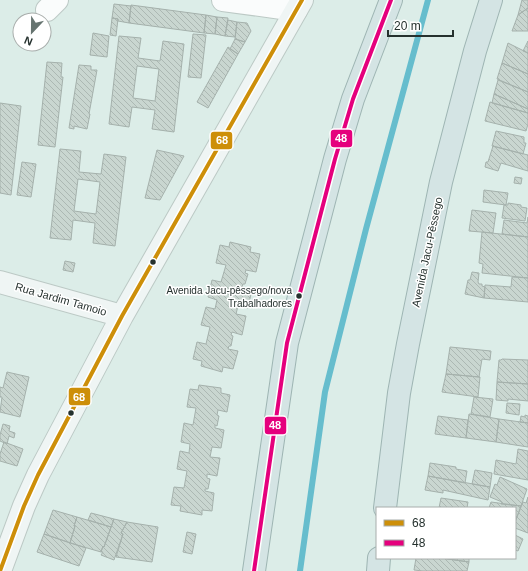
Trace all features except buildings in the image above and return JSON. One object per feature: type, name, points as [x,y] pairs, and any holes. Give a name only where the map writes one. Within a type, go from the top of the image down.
[{"type":"highway","points":[[254,571],[287,343],[335,158],[353,100],[391,0]]},
{"type":"highway","name":"Avenida Jacu-Pêssego","points":[[385,507],[399,393],[441,182],[475,51],[491,0]]},
{"type":"highway","points":[[378,571],[379,559]]},
{"type":"main road","points":[[0,571],[24,506],[38,475],[122,316],[299,5]]},
{"type":"main road","name":"Rua Jardim Tamoio","points":[[0,282],[122,316]]},
{"type":"street","points":[[223,0],[299,5]]},
{"type":"waterway","points":[[300,571],[325,392],[366,229],[428,0]]},
{"type":"transit line","name":"68","points":[[0,571],[24,506],[38,475],[122,316],[302,0]]},
{"type":"transit line","name":"48","points":[[254,571],[287,343],[335,159],[353,99],[391,0]]},
{"type":"place","name":"Avenida Jacu-pêssego/nova Trabalhadores","points":[[299,296]]}]
